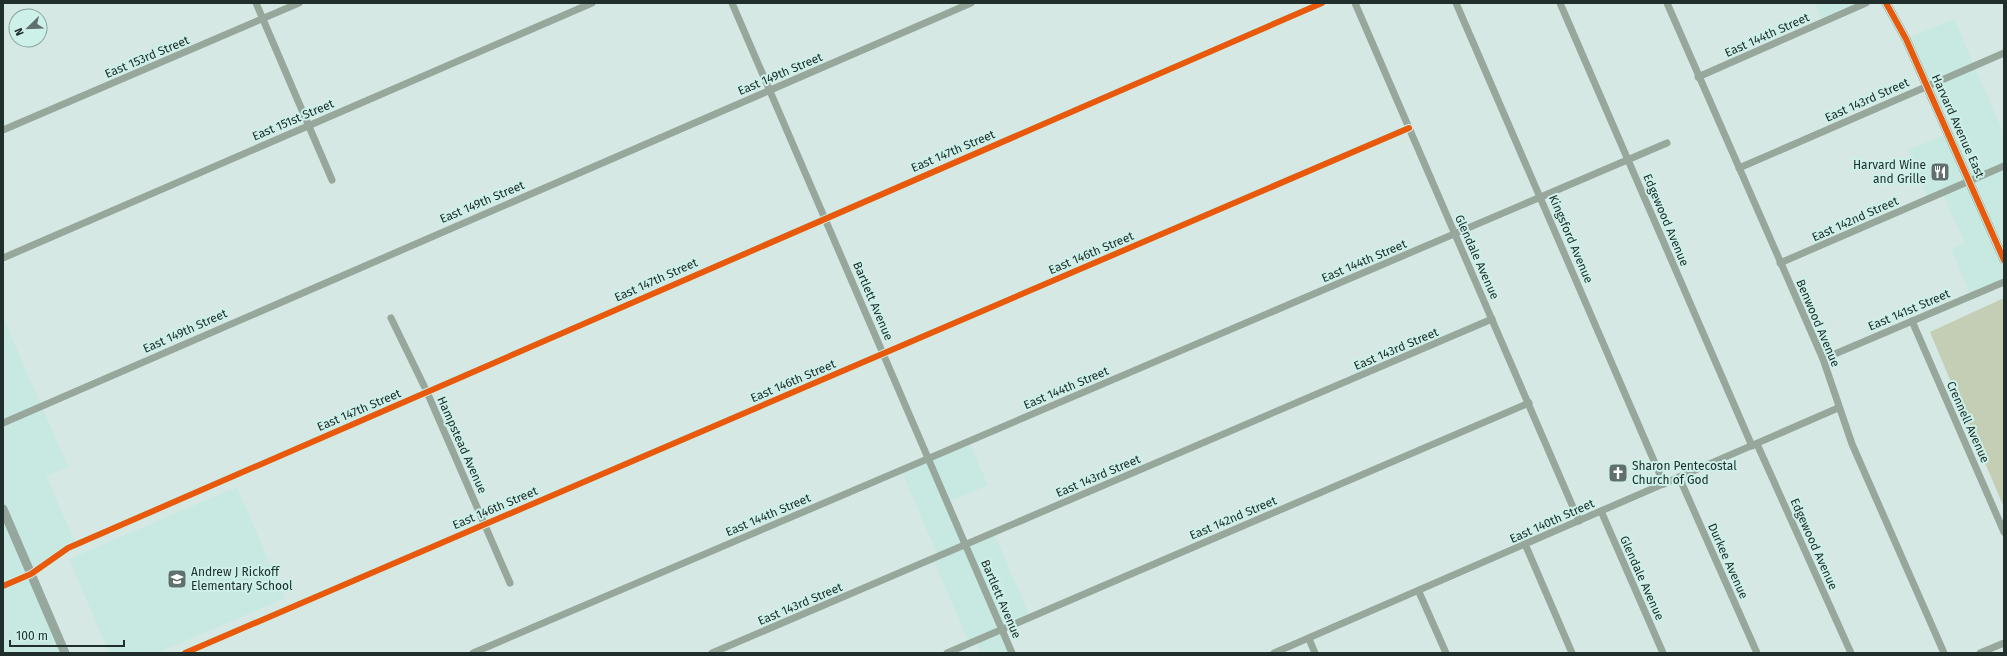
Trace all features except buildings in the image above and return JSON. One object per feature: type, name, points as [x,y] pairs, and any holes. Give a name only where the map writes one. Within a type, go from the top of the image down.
[{"type":"main road","name":"Harvard Avenue East","points":[[1886,3],[1906,39],[1970,180],[2004,260]]},
{"type":"main road","points":[[3,509],[65,653]]},
{"type":"street","points":[[256,3],[332,180]]},
{"type":"street","name":"East 153rd Street","points":[[3,130],[299,3]]},
{"type":"street","name":"East 151st Street","points":[[3,258],[592,3]]},
{"type":"street","name":"Bartlett Avenue","points":[[732,3],[1012,653]]},
{"type":"street","name":"East 149th Street","points":[[3,423],[971,3]]},
{"type":"street","name":"East 147th Street","points":[[3,586],[31,574],[68,548],[1322,3]]},
{"type":"street","name":"Glendale Avenue","points":[[1355,3],[1579,521]]},
{"type":"street","name":"Kingsford Avenue","points":[[1456,3],[1664,484]]},
{"type":"street","name":"Edgewood Avenue","points":[[1560,3],[1755,445],[1851,653]]},
{"type":"street","name":"Benwood Avenue","points":[[1667,3],[1698,77],[1823,359],[1838,408],[1852,444],[1944,653]]},
{"type":"street","name":"East 144th Street","points":[[1698,77],[1866,3]]},
{"type":"street","name":"East 143rd Street","points":[[1739,168],[1927,85],[2004,53]]},
{"type":"street","name":"East 146th Street","points":[[185,653],[1409,128]]},
{"type":"street","name":"East 144th Street","points":[[473,653],[1667,143]]},
{"type":"street","name":"East 142nd Street","points":[[1780,263],[2004,166]]},
{"type":"street","name":"East 141st Street","points":[[1823,359],[2004,282]]},
{"type":"street","name":"Hampstead Avenue","points":[[391,318],[427,392],[510,583]]},
{"type":"street","name":"East 143rd Street","points":[[712,653],[1492,319]]},
{"type":"street","name":"Crennell Avenue","points":[[1912,321],[2004,532]]},
{"type":"street","name":"East 142nd Street","points":[[946,653],[1529,403]]},
{"type":"street","name":"East 140th Street","points":[[1274,653],[1419,592],[1524,544],[1838,408]]},
{"type":"street","name":"Durkee Avenue","points":[[1679,477],[1757,653]]},
{"type":"street","name":"Glendale Avenue","points":[[1601,511],[1663,653]]},
{"type":"street","points":[[1524,544],[1572,653]]},
{"type":"street","points":[[1419,592],[1446,653]]},
{"type":"street","points":[[1309,638],[1315,653]]},
{"type":"street","points":[[1980,653],[2004,643]]},
{"type":"shaded area","points":[[1815,3],[1866,3],[1823,22]]},
{"type":"shaded area","points":[[1954,19],[2004,134],[2004,282],[1971,296],[1951,249],[1965,243],[1942,193],[1928,199],[1908,150],[1949,133],[1906,39]]},
{"type":"shaded area","points":[[2004,298],[2004,508],[1930,332]]},
{"type":"shaded area","points":[[5,322],[68,467],[46,476],[76,544],[31,574],[65,653],[3,653],[3,323]]},
{"type":"shaded area","points":[[969,442],[988,485],[948,502],[966,545],[994,533],[1030,617],[1002,629],[1012,653],[980,653],[975,641],[969,643],[933,559],[938,556],[901,470]]},
{"type":"shaded area","name":"Andrew J Rickoff Elementary School","points":[[237,487],[285,598],[157,653],[109,653],[69,559]]},
{"type":"cycle path","points":[[3,586],[31,574],[68,548],[1322,3]]},
{"type":"cycle path","points":[[1886,3],[1906,39],[2004,260]]},
{"type":"cycle path","points":[[185,653],[1409,128]]},
{"type":"place","name":"Harvard Wine and Grille","points":[[1940,172]]},
{"type":"place","name":"Sharon Pentecostal Church of God","points":[[1618,473]]},
{"type":"place","name":"Andrew J Rickoff Elementary School","points":[[177,579]]}]
